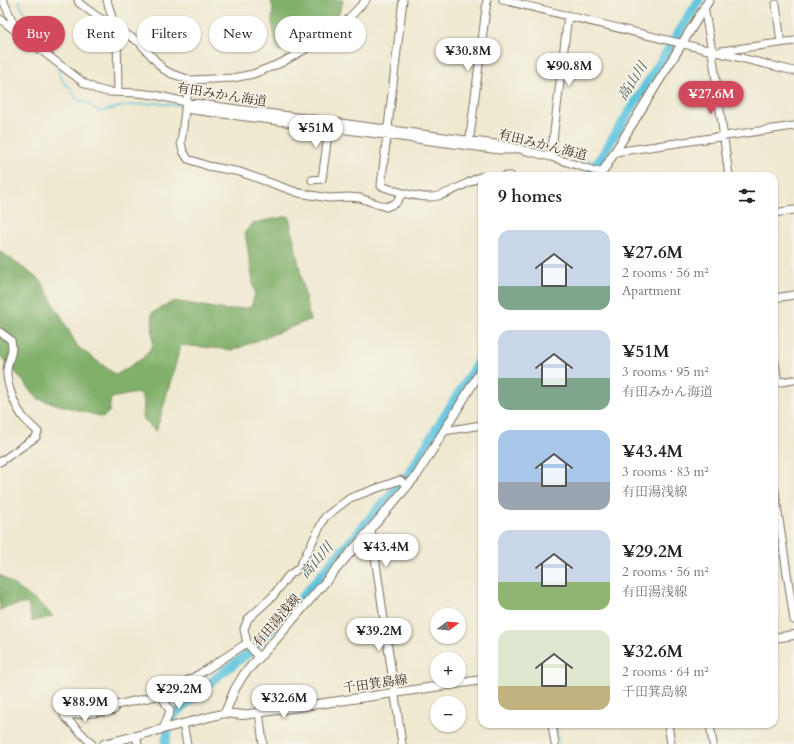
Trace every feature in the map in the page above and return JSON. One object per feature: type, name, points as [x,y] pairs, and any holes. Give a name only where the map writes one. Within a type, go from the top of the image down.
[{"type":"main road","points":[[601,172],[615,152],[679,43],[706,4]]},
{"type":"main road","name":"有田湯浅線","points":[[225,713],[241,679],[421,469],[478,376]]},
{"type":"main road","points":[[778,637],[794,635]]},
{"type":"main road","name":"千田箕島線","points":[[225,713],[238,715],[478,681]]},
{"type":"main road","points":[[104,744],[137,740],[167,728],[225,713]]},
{"type":"street","points":[[3,0],[12,20]]},
{"type":"street","points":[[78,0],[79,3],[97,16]]},
{"type":"street","points":[[107,0],[112,16]]},
{"type":"street","points":[[129,36],[139,42],[163,69],[172,74],[191,80],[210,78],[223,80],[240,77],[281,63],[336,32],[366,0]]},
{"type":"street","points":[[403,0],[386,132],[381,186],[402,194],[436,197],[478,178]]},
{"type":"street","points":[[469,143],[487,0]]},
{"type":"street","points":[[503,0],[523,2],[568,15],[794,71]]},
{"type":"street","points":[[706,4],[714,51],[729,172]]},
{"type":"street","points":[[776,4],[781,43]]},
{"type":"street","points":[[551,157],[568,15]]},
{"type":"street","name":"有田みかん海道","points":[[0,19],[12,28]]},
{"type":"street","points":[[714,51],[794,41]]},
{"type":"street","name":"有田みかん海道","points":[[43,52],[90,87],[102,92],[155,95],[186,106],[469,143],[503,145],[551,157],[598,172]]},
{"type":"street","points":[[117,52],[118,92]]},
{"type":"street","points":[[191,80],[181,143],[183,151],[188,159],[208,166],[240,172],[299,193],[329,198],[360,198],[386,207],[396,203],[402,194]]},
{"type":"street","points":[[186,106],[329,128],[386,132]]},
{"type":"street","points":[[615,152],[794,126]]},
{"type":"street","points":[[312,180],[322,179],[329,128]]},
{"type":"street","points":[[778,212],[794,210]]},
{"type":"street","points":[[778,297],[794,295]]},
{"type":"street","points":[[0,332],[11,340],[13,350],[7,370],[9,384],[15,403],[24,418],[38,432],[36,437],[0,462]]},
{"type":"street","points":[[778,382],[794,380]]},
{"type":"street","points":[[444,431],[478,426]]},
{"type":"street","points":[[259,658],[250,647],[244,629],[248,619],[273,596],[288,576],[299,568],[326,517],[347,500],[355,496],[400,480],[408,486]]},
{"type":"street","points":[[778,513],[794,620]]},
{"type":"street","points":[[371,529],[402,744]]},
{"type":"street","points":[[92,744],[64,716],[112,711],[116,705],[161,695],[250,647]]},
{"type":"street","points":[[161,695],[170,711],[167,728]]},
{"type":"street","points":[[259,712],[264,744]]},
{"type":"street","points":[[183,724],[187,744]]},
{"type":"street","points":[[553,728],[555,744]]},
{"type":"street","points":[[669,728],[671,744]]},
{"type":"street","points":[[711,728],[713,744]]},
{"type":"green space","points":[[271,0],[343,0],[339,13],[335,16],[275,16],[275,39],[272,22],[273,9]]},
{"type":"green space","points":[[289,216],[310,320],[233,350],[181,345],[156,432],[143,418],[144,400],[139,393],[111,398],[109,412],[103,417],[38,399],[0,356],[0,251],[41,281],[78,347],[116,375],[143,358],[153,345],[152,313],[174,301],[226,310],[251,307],[255,294],[245,232],[253,223]]},
{"type":"green space","points":[[0,575],[40,604],[53,616],[32,622],[28,603],[3,608],[0,611]]},
{"type":"waterway","points":[[19,0],[29,26],[38,41],[55,55]]},
{"type":"waterway","name":"高山川","points":[[592,172],[699,0]]},
{"type":"waterway","points":[[58,69],[63,82],[68,86],[78,100],[88,103],[99,112],[124,106],[155,103],[183,106]]},
{"type":"waterway","points":[[559,154],[598,162]]},
{"type":"waterway","name":"高山川","points":[[165,744],[170,723],[175,714],[218,676],[250,652],[258,642],[292,609],[409,473],[478,361]]},
{"type":"waterway","points":[[557,728],[559,744]]}]
